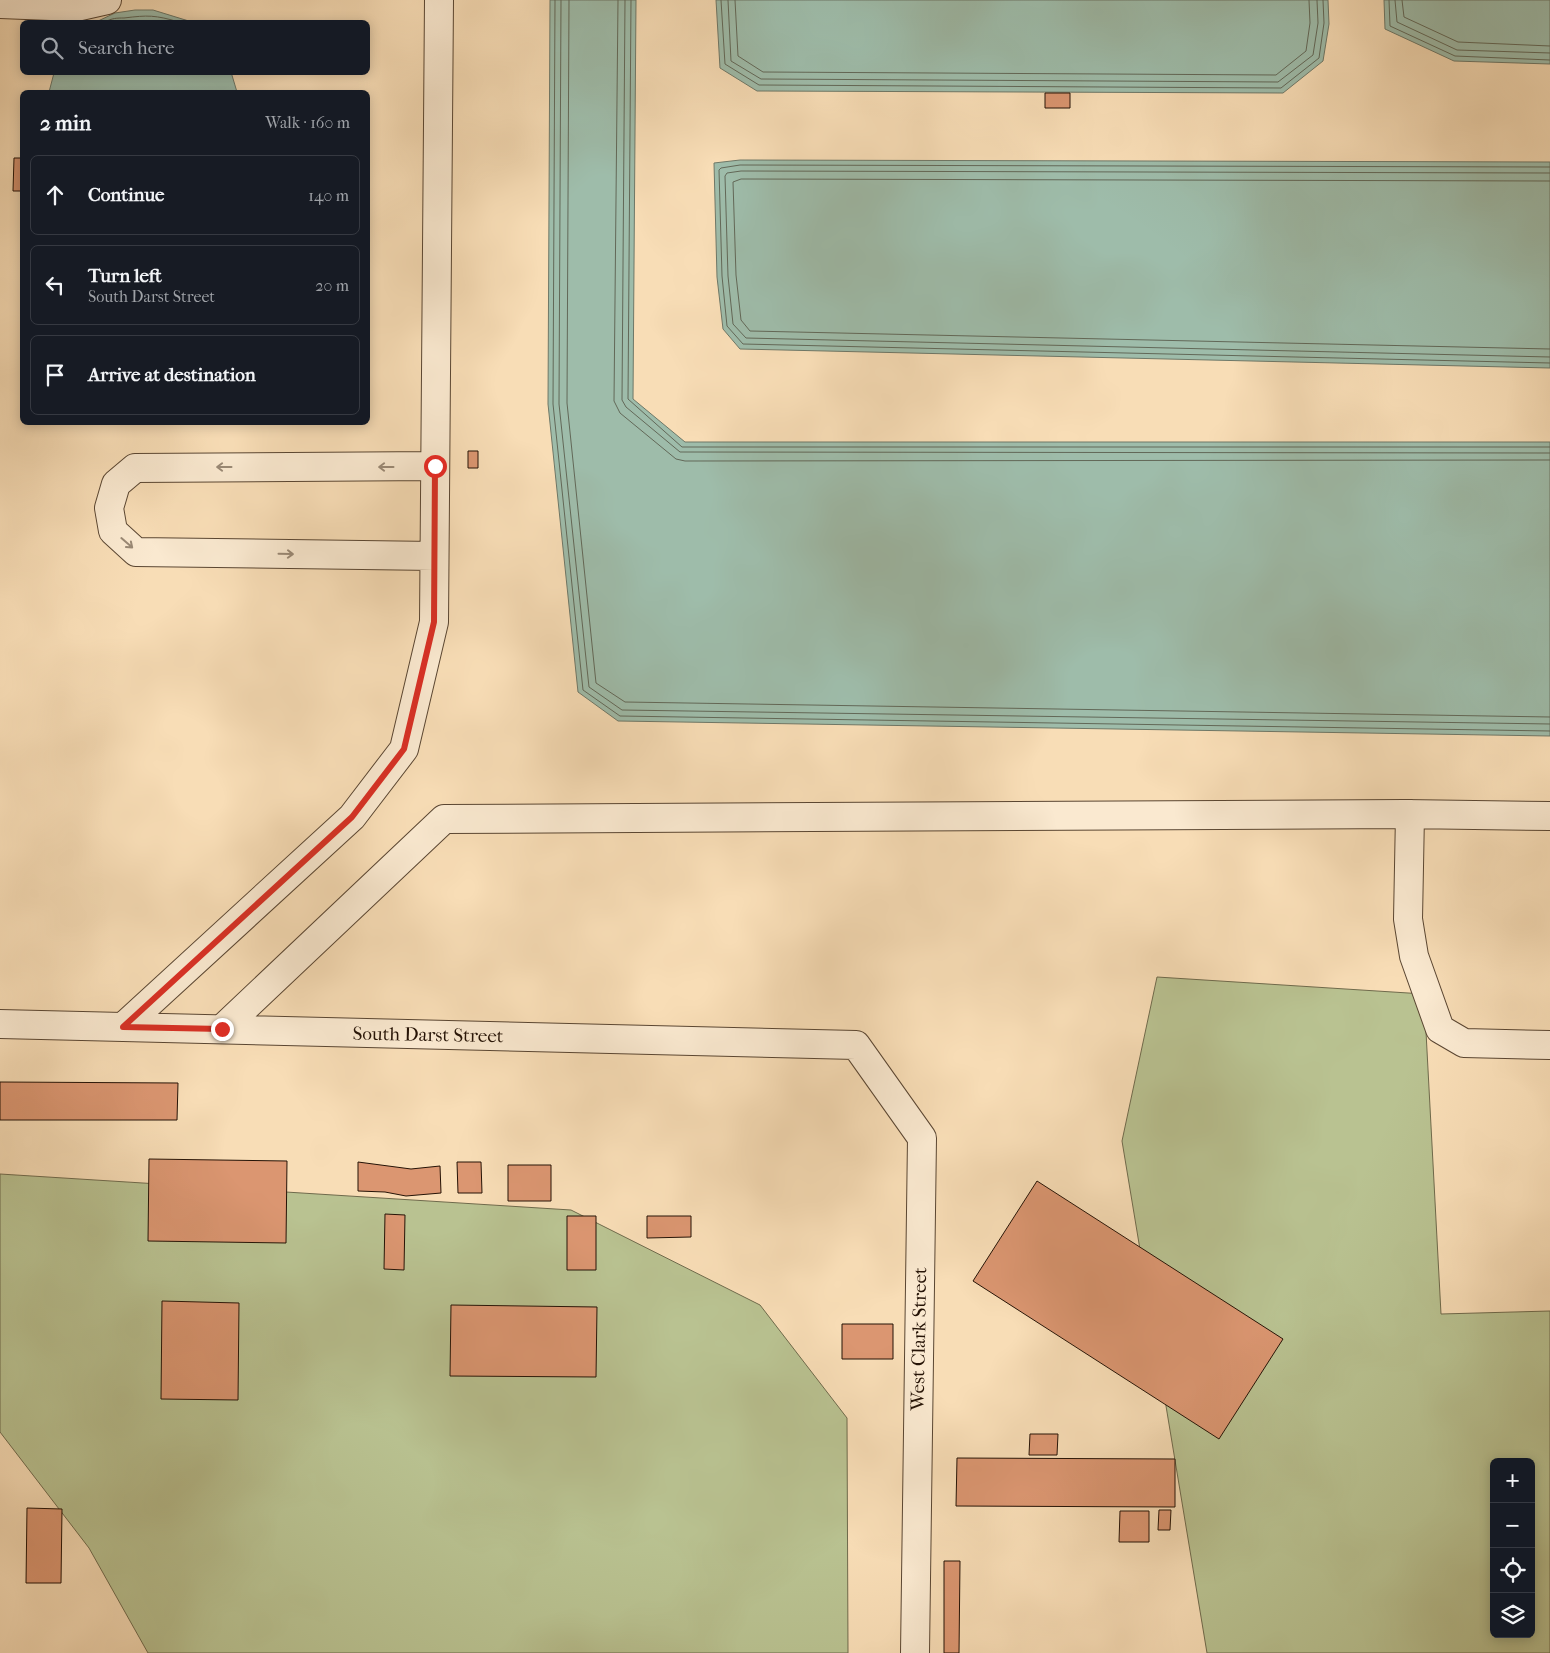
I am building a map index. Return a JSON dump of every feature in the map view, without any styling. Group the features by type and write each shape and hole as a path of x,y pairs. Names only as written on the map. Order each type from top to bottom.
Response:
{"street":[{"path":"0,4 76,8 107,0"},
{"path":"123,1027 352,817 404,749 434,622 439,0"},
{"path":"434,556 136,552 113,531 110,508 116,484 135,468 435,466"},
{"path":"222,1029 444,819 1410,814 1550,816"},
{"path":"1410,814 1408,919 1414,956 1440,1029 1464,1043 1550,1045"},
{"name":"South Darst Street","path":"0,1024 856,1045"},
{"name":"West Clark Street","path":"856,1045 922,1138 915,1653"}],"green space":[{"path":"1157,977 1424,994 1441,1314 1550,1311 1550,1653 1207,1653 1122,1141"},
{"path":"0,1174 571,1210 760,1305 847,1418 848,1653 148,1653 89,1548 0,1432"}],"water":[{"path":"550,0 636,0 633,399 685,442 1550,442 1550,736 618,721 578,692 548,404"},
{"path":"716,0 1328,0 1329,24 1323,61 1283,93 757,91 720,68"},
{"path":"1384,0 1550,0 1550,64 1454,61 1385,29"},
{"path":"153,10 186,20 100,20 115,13"},
{"path":"53,75 232,75 236,90 50,90"},
{"path":"740,160 1550,162 1550,368 740,349 723,329 717,277 714,163"}],"building":[{"path":"1045,93 1070,93 1070,108 1045,108"},
{"path":"14,158 20,158 20,191 13,191"},
{"path":"468,451 478,451 478,468 468,468"},
{"path":"0,1082 178,1083 177,1120 0,1120"},
{"path":"149,1159 287,1161 286,1243 148,1241"},
{"path":"358,1162 411,1169 440,1166 441,1193 406,1196 385,1192 358,1191"},
{"path":"457,1162 481,1162 482,1193 458,1193"},
{"path":"508,1165 551,1165 551,1201 508,1201"},
{"path":"1037,1181 1283,1339 1219,1439 973,1281"},
{"path":"385,1214 405,1215 404,1270 384,1269"},
{"path":"567,1216 596,1216 596,1270 567,1270"},
{"path":"647,1216 691,1216 691,1237 647,1238"},
{"path":"162,1301 239,1303 238,1400 161,1399"},
{"path":"451,1305 597,1307 596,1377 450,1376"},
{"path":"842,1324 893,1324 893,1359 842,1359"},
{"path":"1030,1434 1058,1434 1057,1455 1029,1455"},
{"path":"957,1458 1175,1459 1175,1507 956,1506"},
{"path":"27,1508 62,1509 61,1583 26,1583"},
{"path":"1159,1510 1171,1510 1170,1530 1158,1530"},
{"path":"1120,1511 1149,1511 1149,1542 1119,1542"},
{"path":"944,1561 960,1561 959,1653 944,1653"}],"route":[{"path":"222,1029 123,1027 352,817 404,749 434,622 435,466"}]}
